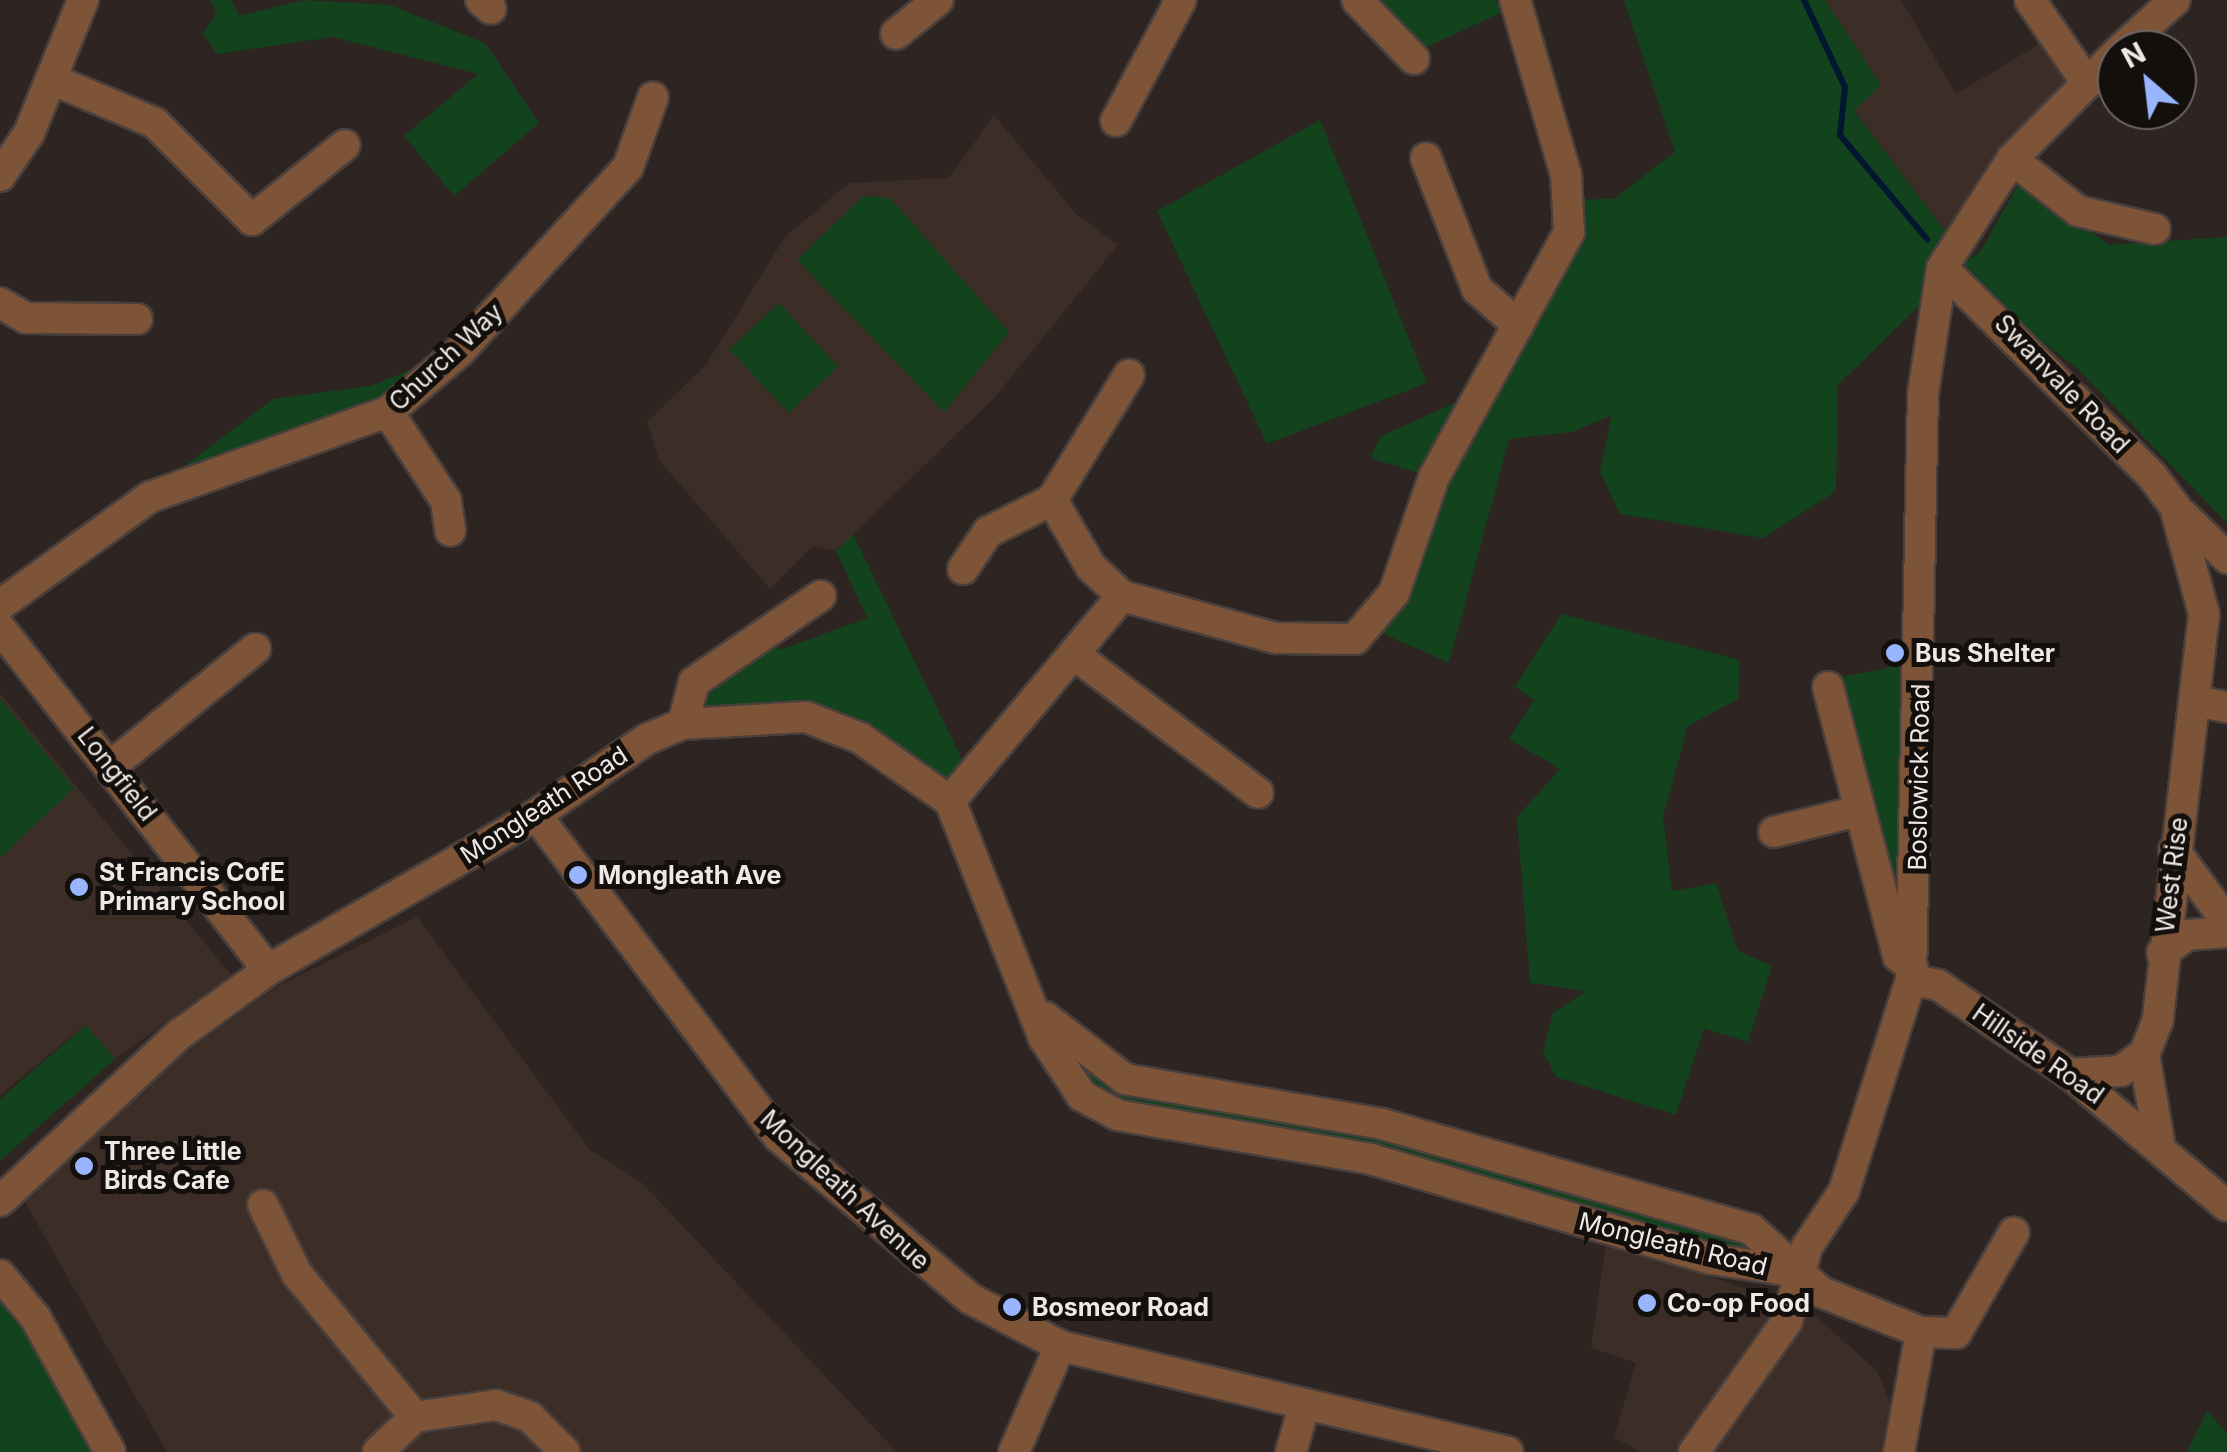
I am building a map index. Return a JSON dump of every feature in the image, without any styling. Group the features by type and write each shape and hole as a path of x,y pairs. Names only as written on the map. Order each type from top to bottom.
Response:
{"street":[{"path":"0,176 51,79 83,0"},
{"path":"896,34 938,0"},
{"path":"1116,121 1181,0"},
{"path":"1357,0 1414,59"},
{"path":"1052,500 1091,567 1122,596 1276,638 1355,639 1394,593 1434,477 1569,232 1566,175 1515,0"},
{"path":"2030,0 2087,82"},
{"name":"Boslowick Road","path":"2143,30 2175,0"},
{"name":"Boslowick Road","path":"1694,1452 1756,1375 1787,1321 1798,1272 1844,1191 1912,974 1923,394 1942,268 2012,159 2097,73"},
{"path":"51,79 156,123 252,220 345,145"},
{"name":"Church Way","path":"0,606 150,497 388,412 460,351 628,167 653,97"},
{"path":"1426,158 1477,290 1518,326"},
{"path":"2012,159 2078,212 2155,229"},
{"name":"Swanvale Road","path":"1942,268 2054,370 2175,507 2227,558"},
{"path":"0,303 26,318 137,319"},
{"path":"963,569 988,532 1052,500 1128,375"},
{"path":"388,412 446,501 450,531"},
{"name":"Swanvale Road","path":"2175,507 2204,614"},
{"path":"2204,614 2227,589"},
{"path":"683,724 694,682 820,596"},
{"path":"950,801 1122,596"},
{"name":"West Rise","path":"2144,1054 2158,1020 2162,954 2204,614"},
{"name":"Longfield","path":"0,628 268,970"},
{"path":"111,766 256,649"},
{"path":"1075,655 1258,794"},
{"path":"1828,686 1854,812 1898,956 1912,974"},
{"path":"2196,701 2227,707"},
{"name":"Mongleath Road","path":"0,1201 180,1034 268,970 536,816 683,724 806,717 860,738 950,801 1061,1070 1082,1096 1117,1115 1371,1159 1711,1259 1798,1272"},
{"path":"1774,832 1854,812"},
{"name":"Mongleath Avenue","path":"536,816 778,1136 904,1251 1060,1346 1304,1407 1508,1452"},
{"path":"2174,850 2227,922"},
{"path":"2162,954 2187,935 2227,932"},
{"name":"Hillside Road","path":"1912,974 1938,985 2070,1074 2160,1141 2227,1206"},
{"path":"2070,1074 2121,1072 2144,1054"},
{"name":"Hillside Road","path":"2144,1054 2160,1141"},
{"path":"263,1205 297,1274 415,1417"},
{"path":"1798,1272 1821,1292 1920,1332 1956,1334 2014,1232"},
{"path":"0,1275 35,1317 110,1452"},
{"path":"1899,1452 1920,1332"},
{"path":"1014,1452 1060,1346"},
{"path":"378,1452 415,1417 496,1405 530,1417 565,1452"},
{"path":"1291,1452 1304,1407"}],"shaded area":[{"path":"1825,0 1901,0 1956,94 2053,36 2087,83 1952,240 1854,110 1841,30"},
{"path":"994,115 1076,214 1118,245 995,397 836,551 813,546 770,589 659,460 647,422 706,365 785,237 849,183 949,178"},
{"name":"St Francis CofE Primary School","path":"0,693 231,975 115,1059 85,1025 0,1095"},
{"path":"417,917 590,1150 641,1182 897,1452 167,1452 25,1202 154,1075 278,986"},
{"path":"1606,1243 1808,1309 1877,1371 1895,1414 1884,1452 1641,1452 1614,1437 1636,1363 1591,1348"}],"green space":[{"path":"210,0 232,0 239,16 304,0 390,5 485,43 539,123 454,196 404,136 478,74 333,37 217,54 203,34 216,14"},
{"path":"1368,0 1494,0 1507,10 1418,51"},
{"path":"1624,0 1825,0 1881,85 1854,111 1952,240 1918,307 1838,385 1836,491 1763,538 1620,514 1600,472 1612,415 1572,432 1509,439 1449,663 1384,634 1441,480 1370,458 1381,436 1506,380 1583,228 1585,200 1615,198 1675,152"},
{"path":"1320,120 1427,383 1267,444 1157,211"},
{"path":"2021,180 2109,245 2227,237 2227,523 2076,367 1950,273 1980,252"},
{"path":"863,196 890,198 1009,332 944,412 797,260"},
{"path":"779,303 838,367 789,413 729,349"},
{"path":"430,362 377,410 169,478 273,399 370,386"},
{"path":"853,534 966,768 949,789 849,719 781,702 696,715 695,690 774,640 780,650 867,618 836,551"},
{"path":"1561,614 1740,660 1738,699 1688,726 1663,816 1672,891 1716,883 1738,951 1772,966 1748,1042 1704,1028 1676,1115 1556,1077 1543,1051 1553,1013 1586,991 1530,983 1517,817 1560,769 1509,739 1534,700 1515,687"},
{"path":"1911,663 1909,952 1837,678"},
{"path":"0,698 74,788 0,858"},
{"path":"86,1025 115,1059 0,1161 0,1099"},
{"path":"1058,1045 1750,1236 1782,1264 1119,1107 1089,1091"},
{"path":"0,1293 25,1324 91,1452 0,1452"},
{"path":"2207,1411 2227,1433 2227,1452 2187,1452"}],"waterway":[{"path":"1804,0 1845,87 1840,135 1927,239"}],"place":[{"name":"Bus Shelter","path":"1895,653"},
{"name":"Mongleath Ave","path":"578,875"},
{"name":"St Francis CofE Primary School","path":"79,887"},
{"name":"Three Little Birds Cafe","path":"84,1166"},
{"name":"Co-op Food","path":"1647,1303"},
{"name":"Bosmeor Road","path":"1012,1307"}]}
